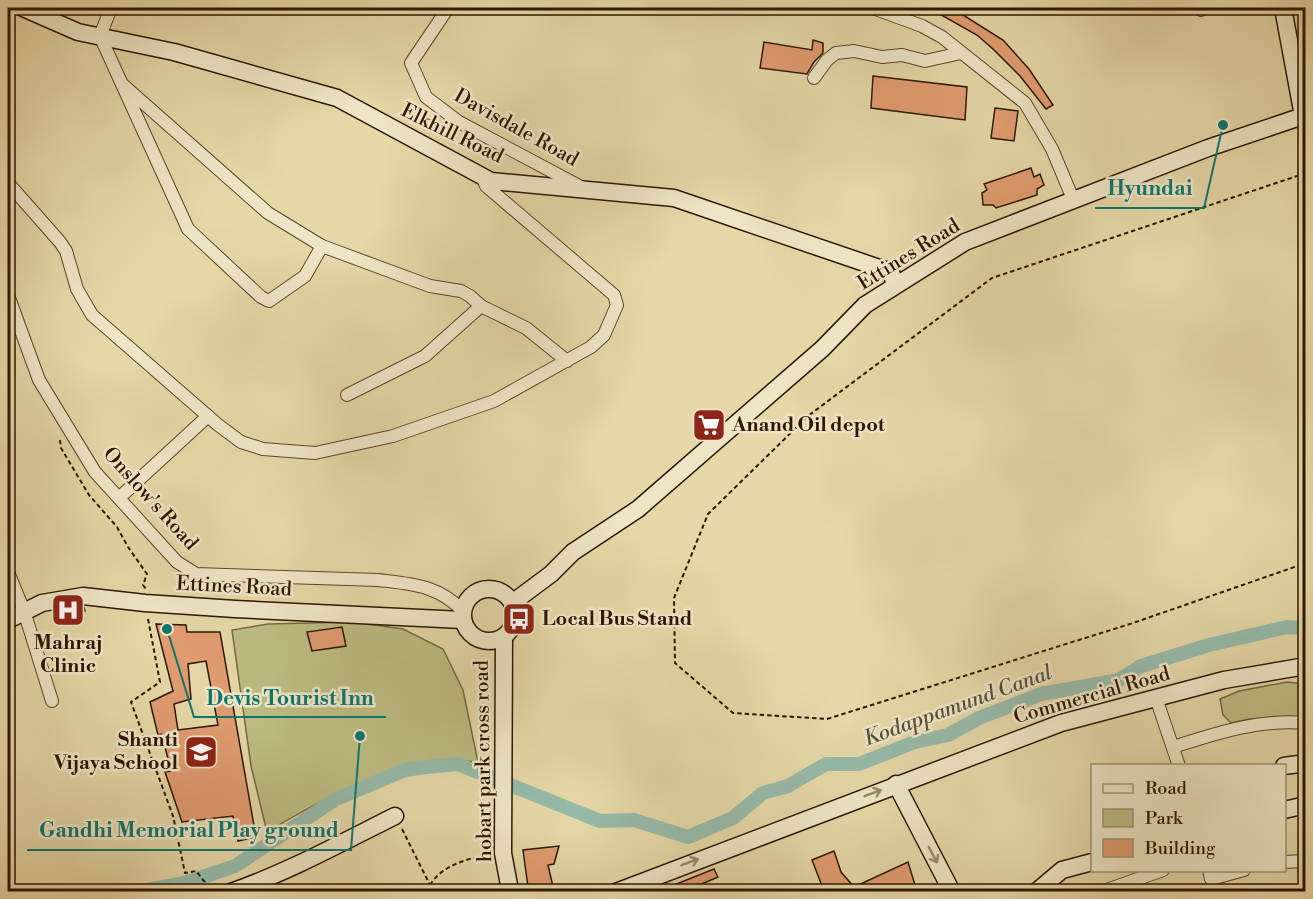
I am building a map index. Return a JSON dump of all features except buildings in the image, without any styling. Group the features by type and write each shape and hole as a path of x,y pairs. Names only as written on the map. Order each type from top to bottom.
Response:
{"main road":[{"name":"Elkhill Road","path":"23,8 78,32 174,52 337,98 491,181 675,198 891,272 895,285"},
{"path":"1283,8 1304,116"},
{"name":"Ettines Road","path":"512,603 551,574 573,552 638,509 822,349 865,305 964,242 1208,148 1304,116"},
{"path":"484,589 501,591 512,603 516,618 514,626 504,637 488,642 479,640 466,628 463,616 470,597 484,589"},
{"name":"Ettines Road","path":"8,620 42,603 83,596 150,604 463,616"},
{"name":"hobart park cross road","path":"504,637 503,853 511,889"},
{"name":"Commercial Road","path":"616,891 1061,723 1224,680 1305,666"},
{"path":"1286,766 1305,763"},
{"path":"897,784 952,891"},
{"path":"1286,810 1305,805"},
{"path":"231,891 258,882 324,852 395,816"},
{"path":"1036,891 1062,870 1091,853"},
{"path":"1062,870 1091,862"}],"street":[{"path":"111,8 100,36 188,229 261,297 269,301 305,276 322,246"},
{"name":"Davisdale Road","path":"448,8 411,63 426,97 459,123 586,189"},
{"path":"873,8 922,26 942,37 1025,103 1052,149 1073,199"},
{"path":"814,78 827,60 836,53 854,51 882,57 902,55 925,61 961,53"},
{"path":"122,84 268,213 322,246 430,286 461,291 481,306 526,328 567,361"},
{"path":"8,183 66,251 77,289 92,315 241,442 263,449 315,453 393,436 494,401 591,347 603,335 617,305 614,295 486,186 482,176"},
{"name":"Onslow's Road","path":"8,295 39,380 95,472 177,562 195,574 378,580 406,583 432,589 446,596 463,616"},
{"path":"347,395 425,356 481,306"},
{"path":"119,498 208,416"},
{"path":"8,572 24,611 52,701"},
{"path":"1156,698 1179,764"},
{"path":"1173,747 1221,731 1257,723 1305,723"},
{"path":"1295,862 1305,850"},
{"path":"1101,891 1157,872"},
{"path":"1211,880 1237,872"}],"path":[{"path":"1305,174 992,278 808,416 708,514 674,598 675,663 733,713 827,719 1133,623 1305,563"},
{"path":"59,436 61,448 89,495 117,527 147,574 143,585 150,604 160,682 131,702 173,816 185,873 196,871 213,891"},
{"path":"395,816 430,885"},
{"path":"418,891 430,885 435,876 469,858 503,853"}],"green space":[{"path":"353,622 403,629 443,649 463,690 478,762 446,760 424,762 401,768 330,797 267,832 251,766 232,630 268,624"},
{"path":"1287,682 1305,684 1305,718 1249,719 1231,723 1223,715 1220,699 1239,691"}],"waterway":[{"name":"Kodappamund Canal","path":"137,892 185,883 235,866 336,799 405,770 426,767 458,764 600,821 634,820 688,837 733,818 763,793 788,786 826,764 859,764 915,742 948,735 979,718 1041,694 1119,680 1141,666 1209,645 1287,627 1306,628"}],"place":[{"name":"Hyundai","path":"1223,125"},
{"name":"Anand Oil depot","path":"709,425"},
{"name":"Mahraj Clinic","path":"68,610"},
{"name":"Local Bus Stand","path":"519,619"},
{"name":"Devis Tourist Inn","path":"167,629"},
{"name":"Gandhi Memorial Play ground","path":"360,736"},
{"name":"Shanti Vijaya School","path":"201,752"}]}
